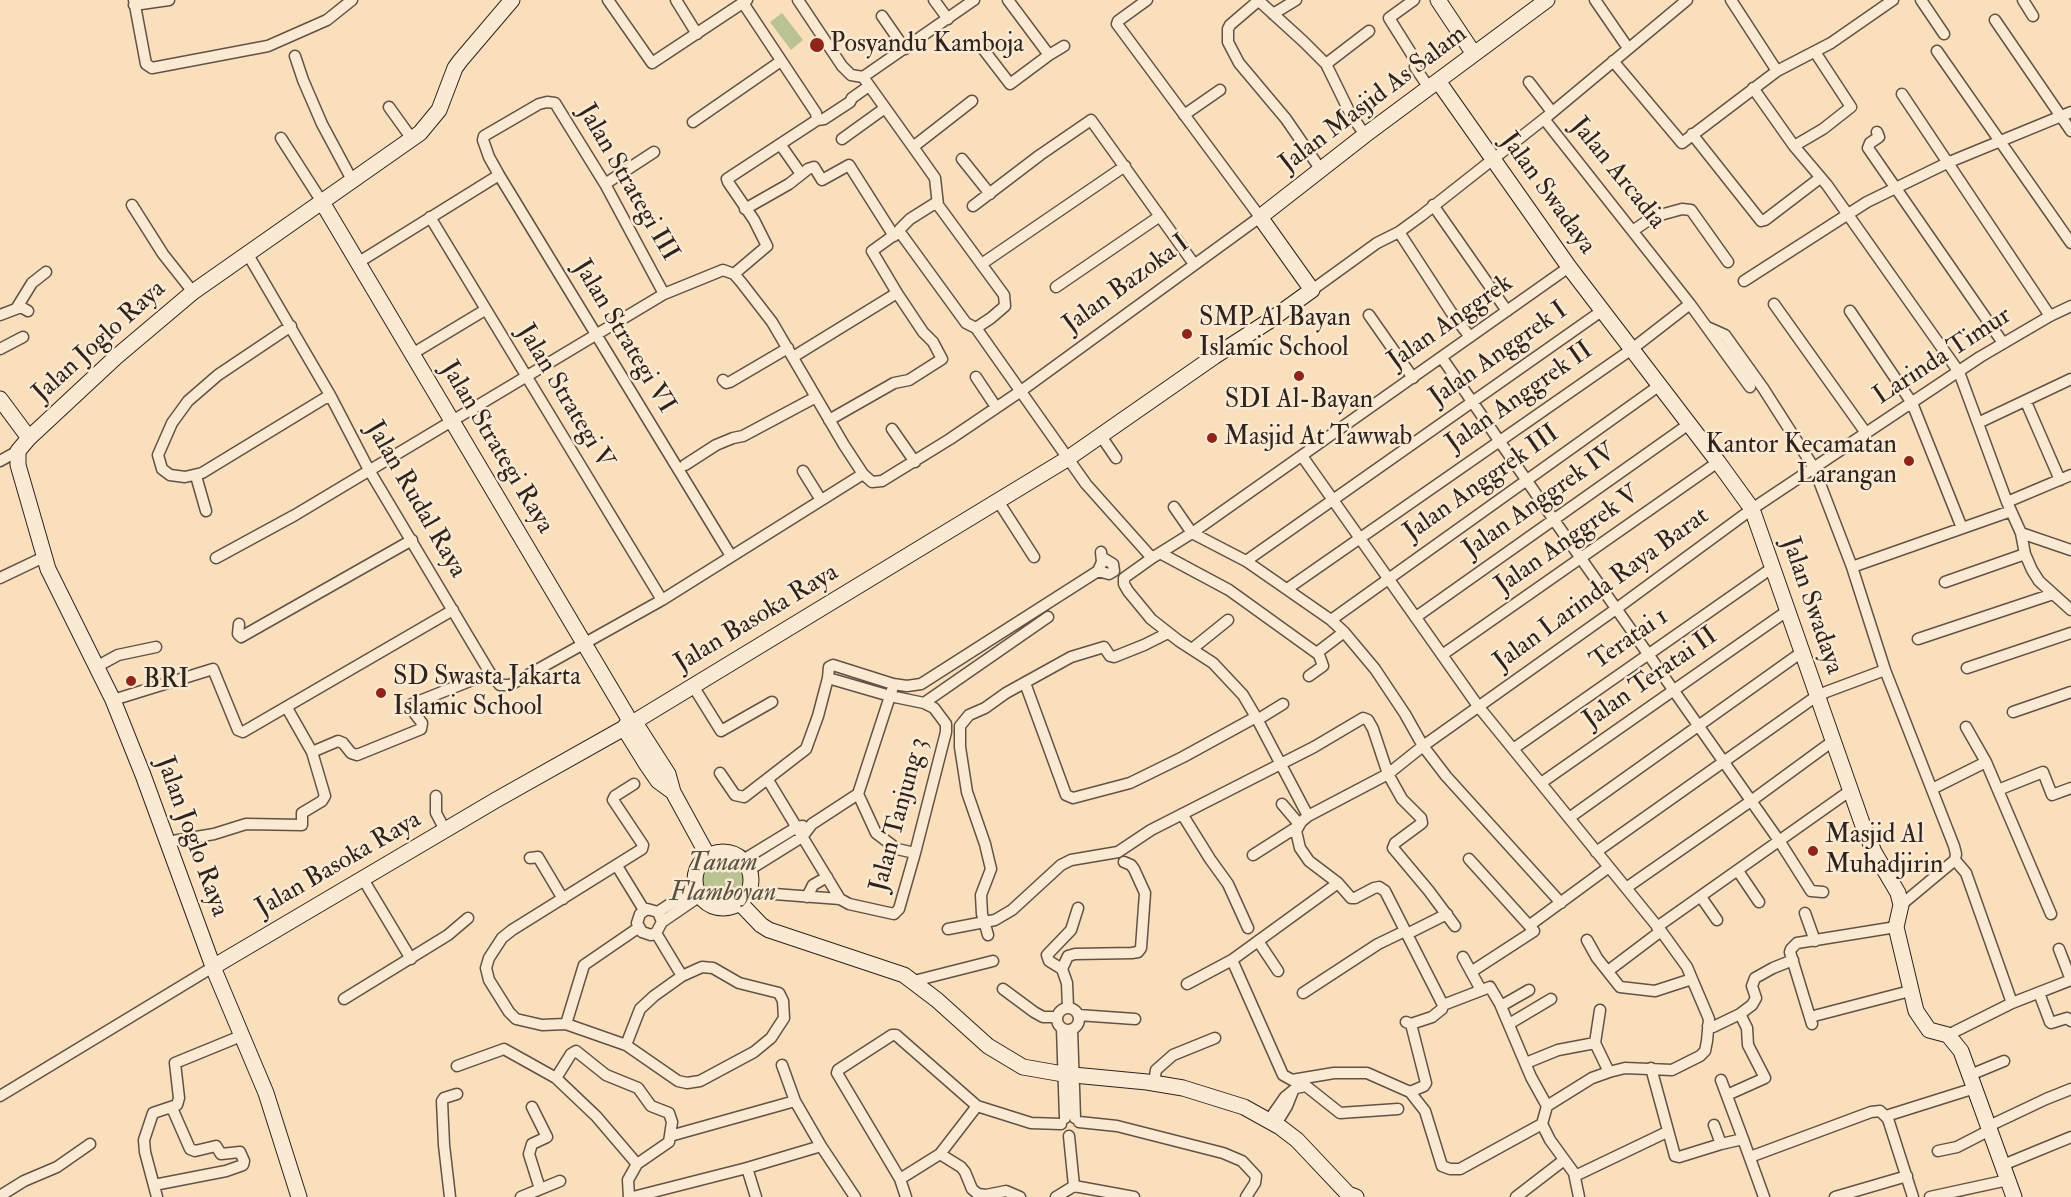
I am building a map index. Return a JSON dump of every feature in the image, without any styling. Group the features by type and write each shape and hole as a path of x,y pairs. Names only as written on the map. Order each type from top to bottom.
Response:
{"street":[{"path":"169,0 134,3 147,66 152,68 268,46 327,20 352,0"},
{"name":"Jalan Joglo Raya","path":"299,1197 266,1093 214,970 143,775 98,666 53,580 44,557 18,465 18,451 116,357 193,292 412,139 439,110 455,68 460,61 512,0"},
{"path":"608,0 652,63 745,2 816,113 817,120"},
{"path":"676,0 697,34"},
{"path":"798,0 842,66 851,75 866,82 935,178 937,202 1004,295 1006,302 1002,309 976,328"},
{"path":"934,0 948,19"},
{"path":"312,752 338,741 343,743 351,753 357,755 421,729 422,723 412,710 412,704 490,673 500,685 510,685 662,600 863,474 790,352 757,302 732,273 767,248 754,220 727,179 817,120 824,119 850,102 866,82 905,49 974,0"},
{"path":"1008,0 1049,55"},
{"path":"1147,0 1117,24 1312,290"},
{"path":"1321,170 1286,119 1239,63 1228,42 1230,25 1258,0 1326,64 1350,113 1365,135"},
{"path":"1273,14 1296,0"},
{"path":"1414,0 1389,18 1416,61 1415,67 1433,84"},
{"path":"1438,0 1474,54"},
{"name":"Jalan Masjid As Salam","path":"1260,217 1365,135 1547,0"},
{"path":"1595,0 1628,48"},
{"path":"1529,82 1549,117 1687,0"},
{"path":"1731,0 1777,71"},
{"path":"1613,61 1682,143 1777,71 1815,52 1893,0"},
{"path":"1921,0 1944,34"},
{"path":"2023,0 2033,16"},
{"path":"882,16 905,49"},
{"path":"1995,20 2066,114 2071,130"},
{"path":"1326,64 1369,31"},
{"path":"980,45 1010,84 1064,46"},
{"path":"1937,51 2071,243"},
{"path":"1794,146 1851,107 1815,52"},
{"path":"295,56 322,124 352,180"},
{"path":"693,122 781,61"},
{"name":"Jalan Swadaya","path":"1433,84 1493,160 1569,267 1752,509 1874,852 1892,879 1899,893 1901,905"},
{"path":"1753,88 1794,146 1847,214 1959,372 2021,533 2025,554 2039,581 2071,610"},
{"path":"1184,115 1220,90"},
{"path":"1902,94 2050,316"},
{"path":"913,147 972,101"},
{"name":"Jalan Strategi III","path":"483,137 539,104 552,102 559,108 605,184 664,294"},
{"path":"389,106 412,139"},
{"path":"842,139 885,108"},
{"path":"1744,281 1847,214 1894,188 1947,163 2066,114"},
{"name":"Jalan Arcadia","path":"1312,290 1377,243 1399,232 1549,117 1750,387"},
{"path":"973,206 1089,120 1125,166 1194,264"},
{"path":"1877,132 1879,137 1870,143 1868,148 2003,343"},
{"path":"1692,134 1761,221 1820,178"},
{"name":"Jalan Strategi VI","path":"483,137 489,157 499,176 731,556"},
{"path":"281,138 322,202"},
{"path":"780,144 801,174"},
{"path":"605,184 654,152"},
{"path":"962,159 990,194"},
{"path":"745,209 814,167 822,180 849,165 896,235"},
{"path":"983,263 1125,166"},
{"path":"359,262 499,176"},
{"name":"Jalan Strategi Raya","path":"322,202 413,353 448,423 584,645 652,762 668,774 673,792 708,856"},
{"path":"829,420 894,383 909,380 942,359 933,342 923,332 897,293 872,251 896,235 910,219 937,202"},
{"path":"132,205 163,254 193,292"},
{"path":"1433,205 1507,311"},
{"path":"1634,230 1653,217 1682,208 1691,210 1728,262"},
{"path":"1056,287 1160,216"},
{"name":"Jalan Strategi V","path":"430,217 662,600"},
{"name":"Jalan Bazoka I","path":"863,474 872,482 879,483 915,462 1021,391 1260,217"},
{"path":"1399,232 1470,337"},
{"path":"896,235 902,235 966,323 976,328 1086,484 1156,556 1229,590 1318,654 1323,666 1309,676"},
{"name":"Jalan Rudal Raya","path":"247,253 330,395 369,470 490,673"},
{"name":"Jalan Anggrek","path":"1168,633 1151,619 1124,584 1124,578 1192,533 1569,267"},
{"name":"Jalan Strategi III","path":"216,558 295,515 664,294 719,271 732,273"},
{"path":"16,309 33,283 46,272"},
{"name":"Jalan Basoka Raya","path":"214,970 628,720 693,686 1067,459 1312,290"},
{"path":"723,380 726,383 732,381 790,352 897,293"},
{"path":"1632,349 1690,304"},
{"path":"1774,304 1866,433"},
{"name":"Larinda Timur","path":"1752,509 2003,343 2071,306"},
{"path":"0,315 21,307 28,310"},
{"path":"413,353 485,310"},
{"name":"Jalan Anggrek I","path":"1246,561 1603,310"},
{"path":"1850,311 1912,403 1962,528"},
{"path":"1369,315 1413,378"},
{"path":"291,326 218,375 188,401 172,423 158,455 162,469 170,475 196,476 330,395"},
{"path":"1707,327 1725,335 1763,388 1814,468 1852,567 1885,670 1954,846 1955,860 1901,905 1896,927 1916,1011 1929,1030 1948,1035 1961,1051 2014,1197"},
{"path":"0,349 23,337"},
{"name":"Jalan Anggrek II","path":"1287,589 1499,439 1632,349"},
{"path":"1442,358 1812,891 1823,892"},
{"path":"976,377 996,407"},
{"path":"1978,423 2070,382"},
{"name":"Jalan Anggrek III","path":"1331,620 1660,385"},
{"path":"685,465 716,445 742,436 816,397"},
{"path":"0,399 29,438"},
{"path":"2026,402 2060,480"},
{"name":"Jalan Anggrek IV","path":"1416,617 1689,424"},
{"path":"892,429 915,462"},
{"path":"1101,436 1116,458"},
{"path":"0,461 18,451"},
{"path":"1302,456 1478,706 1659,929 1687,967 1709,1019 1705,1051 1700,1056 1672,1070 1625,1068 1609,1072 1592,1078 1546,1106"},
{"name":"Jalan Anggrek V","path":"1442,655 1583,559 1718,462"},
{"path":"803,471 822,500"},
{"path":"1852,567 1962,528 2071,475"},
{"path":"196,476 206,511"},
{"path":"998,501 1034,556"},
{"path":"1174,507 1192,533 1246,561 1331,620 1344,632 1375,669 1410,721 1423,746 1446,776 1561,903"},
{"name":"Jalan Larinda Raya Barat","path":"1252,855 1301,822 1388,774 1423,746 1752,509"},
{"path":"2021,533 2071,550"},
{"path":"240,624 240,637 412,540"},
{"path":"1945,582 2025,554"},
{"path":"720,773 735,795 740,798 744,797 806,749 818,716 829,667 833,665 893,684 907,686 921,684 1098,571 1102,555"},
{"path":"0,578 44,557"},
{"name":"Teratai 1","path":"1513,749 1772,568"},
{"path":"1918,639 2053,594"},
{"path":"113,700 213,669 238,730 243,732 453,610"},
{"name":"Jalan Teratai II","path":"1541,783 1787,611"},
{"path":"924,703 1048,618"},
{"path":"1192,650 1228,620"},
{"path":"1018,621 1026,632"},
{"path":"1318,654 1344,632"},
{"path":"988,934 984,922 981,895 991,869 967,792 960,747 960,726 969,715 1083,652 1104,647 1110,656 1114,657 1168,633 1213,663 1232,682 1257,718 1281,763 1301,822 1296,838 1300,848 1309,861 1338,883 1351,898 1374,888 1381,888 1384,891 1443,1005"},
{"path":"1967,668 2071,633"},
{"path":"98,666 118,655 156,647"},
{"path":"1569,818 1802,652"},
{"path":"1596,852 1817,696 1885,670"},
{"name":"Jalan Tanjung 3","path":"768,780 840,899 849,904 894,914 899,909 915,853 946,732 946,723 934,708 924,703 828,678"},
{"path":"1025,683 1066,795 1073,798 1130,783 1283,704"},
{"path":"746,865 858,794 893,684"},
{"path":"693,686 721,731 772,702"},
{"path":"2013,712 2071,692"},
{"path":"166,842 214,834 246,824 302,825 302,813 322,801 325,796 312,752 287,708"},
{"path":"948,929 1004,916 1061,865 1071,860 1118,852 1151,830 1314,747 1363,718 1368,720 1379,744 1388,774 1402,799 1421,818 1422,823 1395,843 1393,848 1455,926"},
{"path":"1966,727 1986,762 2051,914"},
{"path":"1626,888 1833,741"},
{"path":"1932,789 1986,762"},
{"path":"1998,790 2043,772 2052,795 2071,788"},
{"path":"626,1045 640,1009 682,976 702,967 713,968 739,983 779,993 783,1001 784,1018 771,1038 754,1052 700,1081 687,1083 678,1081 626,1045 566,1024 542,1025 516,1019 501,1001 489,980 486,968 492,951 502,938 640,852 643,847 613,800 615,796 634,784"},
{"path":"1608,971 1701,897 1851,790"},
{"path":"858,794 876,833 897,849 915,853"},
{"path":"436,796 436,813 445,831"},
{"path":"1282,804 1301,822"},
{"path":"1182,814 1210,860 1228,884 1248,928"},
{"path":"723,851 730,852 746,865 750,887 746,896 733,906 718,908 711,905 698,892 694,878 701,861 708,856 723,851"},
{"path":"530,858 538,856 563,899"},
{"path":"1469,859 1534,932 1471,972"},
{"path":"1955,860 1966,873 2012,1003"},
{"path":"1062,969 1068,956 1074,954 1132,953 1140,950 1145,892 1134,869 1124,862"},
{"path":"617,866 644,910"},
{"path":"1530,926 1609,867"},
{"path":"1738,871 1759,902"},
{"path":"807,897 813,885 827,877"},
{"path":"363,879 411,959"},
{"path":"1187,984 1232,960 1338,883"},
{"path":"682,976 656,933 660,917 698,892"},
{"path":"760,893 840,899"},
{"path":"1701,897 1717,920"},
{"path":"739,902 761,925 769,930 884,967 914,981 988,1046 1017,1064 1035,1070 1160,1084 1219,1098 1268,1120 1297,1140 1350,1196"},
{"path":"1068,1008 1067,983 1062,969 1049,962 1047,955 1071,930 1078,908"},
{"path":"656,933 646,934 638,928 637,918 644,910 651,909 660,917"},
{"path":"1805,913 1815,940"},
{"path":"1303,993 1378,944 1447,914"},
{"path":"344,999 448,935 468,918"},
{"path":"1896,927 1797,943 1790,952 1811,1021 1910,991"},
{"path":"566,1024 584,965 638,928"},
{"path":"1587,940 1620,987 1645,992 1655,991 1692,979"},
{"path":"1258,941 1278,971"},
{"path":"1948,1035 2012,1003 2071,980 2059,949"},
{"path":"1463,957 1481,990"},
{"path":"1232,960 1283,1075 1292,1085 1306,1086 1340,1113 1398,1109"},
{"path":"1708,1026 1713,1027 1740,1014 1752,1005 1756,998 1752,986 1755,978 1793,960"},
{"path":"914,981 993,961"},
{"path":"0,1096 214,970"},
{"path":"1410,1092 1426,1083 1409,1023 1432,1017 1442,1009 1443,1005 1490,987 1501,1006 1546,1106 1542,1124 1550,1140 1575,1176 1580,1197"},
{"path":"1003,989 1034,1012 1064,1025 1077,1025 1078,1015"},
{"path":"1501,1006 1529,990"},
{"path":"2039,993 2051,1023 2067,1018 2071,1021"},
{"path":"1509,1024 1551,999"},
{"path":"1069,1136 1063,1133 1070,1120 1064,1025 1061,1011 1068,1008 1078,1015 1135,1019"},
{"path":"1600,1010 1595,1044 1609,1072"},
{"path":"1727,1095 1765,1078 1748,1045 1747,1028 1740,1014"},
{"path":"906,1197 900,1179 838,1076 838,1070 892,1035 896,1035 977,1106 1031,1123 1070,1120 1117,1126 1223,1153 1242,1161 1256,1176 1255,1183 1246,1197"},
{"path":"157,1197 144,1140 153,1113 177,1106 179,1101 175,1063 242,1036"},
{"path":"1160,1084 1168,1060 1173,1055 1215,1038"},
{"path":"1526,1063 1558,1050 1595,1044"},
{"path":"457,1066 504,1049 556,1078 596,1116 638,1164"},
{"path":"556,1078 571,1053 576,1051 606,1075 638,1088 651,1106 669,1113 672,1122 669,1142 638,1164 628,1180 631,1197 747,1168 821,1146"},
{"path":"1886,1116 1972,1082 2004,1061"},
{"path":"782,1065 795,1101 821,1146 855,1197"},
{"path":"1651,1068 1677,1158 1743,1139"},
{"path":"1268,1120 1292,1085 1334,1073 1366,1073 1410,1092 1425,1111 1440,1163 1446,1168 1460,1169 1542,1124"},
{"path":"1721,1080 1764,1197"},
{"path":"1268,1120 1290,1100 1292,1085"},
{"path":"1938,1151 1957,1147 2046,1099 2071,1089"},
{"path":"450,1197 442,1101 444,1098 457,1094"},
{"path":"670,1136 795,1101"},
{"path":"900,1179 940,1154 977,1106"},
{"path":"532,1107 547,1137 530,1147 529,1154 540,1189"},
{"path":"154,1185 226,1171 243,1165 244,1161 240,1152 222,1154 216,1146 190,1149 172,1108"},
{"path":"1750,1156 1875,1111 1883,1113 1886,1116 1913,1197"},
{"path":"1069,1136 1078,1132 1070,1120"},
{"path":"1714,1125 1721,1144"},
{"path":"1575,1176 1668,1132"},
{"path":"1069,1136 1074,1186"},
{"path":"1930,1197 2006,1172 2071,1137"},
{"path":"0,1196 24,1181 57,1167 90,1144"},
{"path":"940,1154 961,1167 972,1190 978,1194 986,1195 1006,1191 1020,1197"},
{"path":"1516,1197 1564,1160"},
{"path":"747,1168 756,1197"},
{"path":"1835,1197 1907,1176"},
{"path":"521,1197 560,1181"},
{"path":"1056,1197 1074,1186 1134,1197"}],"green space":[{"path":"782,13 803,40 791,50 770,22"},
{"name":"Tanam Flamboyan","path":"723,852 734,854 743,860 749,869 751,880 749,891 743,900 734,906 723,908 712,906 703,900 697,891 695,880 697,869 703,860 712,854"}],"place":[{"name":"Posyandu Kamboja","path":"817,45"},
{"name":"SMP Al Bayan Islamic School","path":"1187,334"},
{"name":"SDI Al-Bayan","path":"1299,376"},
{"name":"Masjid At Tawwab","path":"1212,438"},
{"name":"Kantor Kecamatan Larangan","path":"1909,461"},
{"name":"BRI","path":"131,681"},
{"name":"SD Swasta Jakarta Islamic School","path":"381,693"},
{"name":"Masjid Al Muhadjirin","path":"1813,851"}]}
